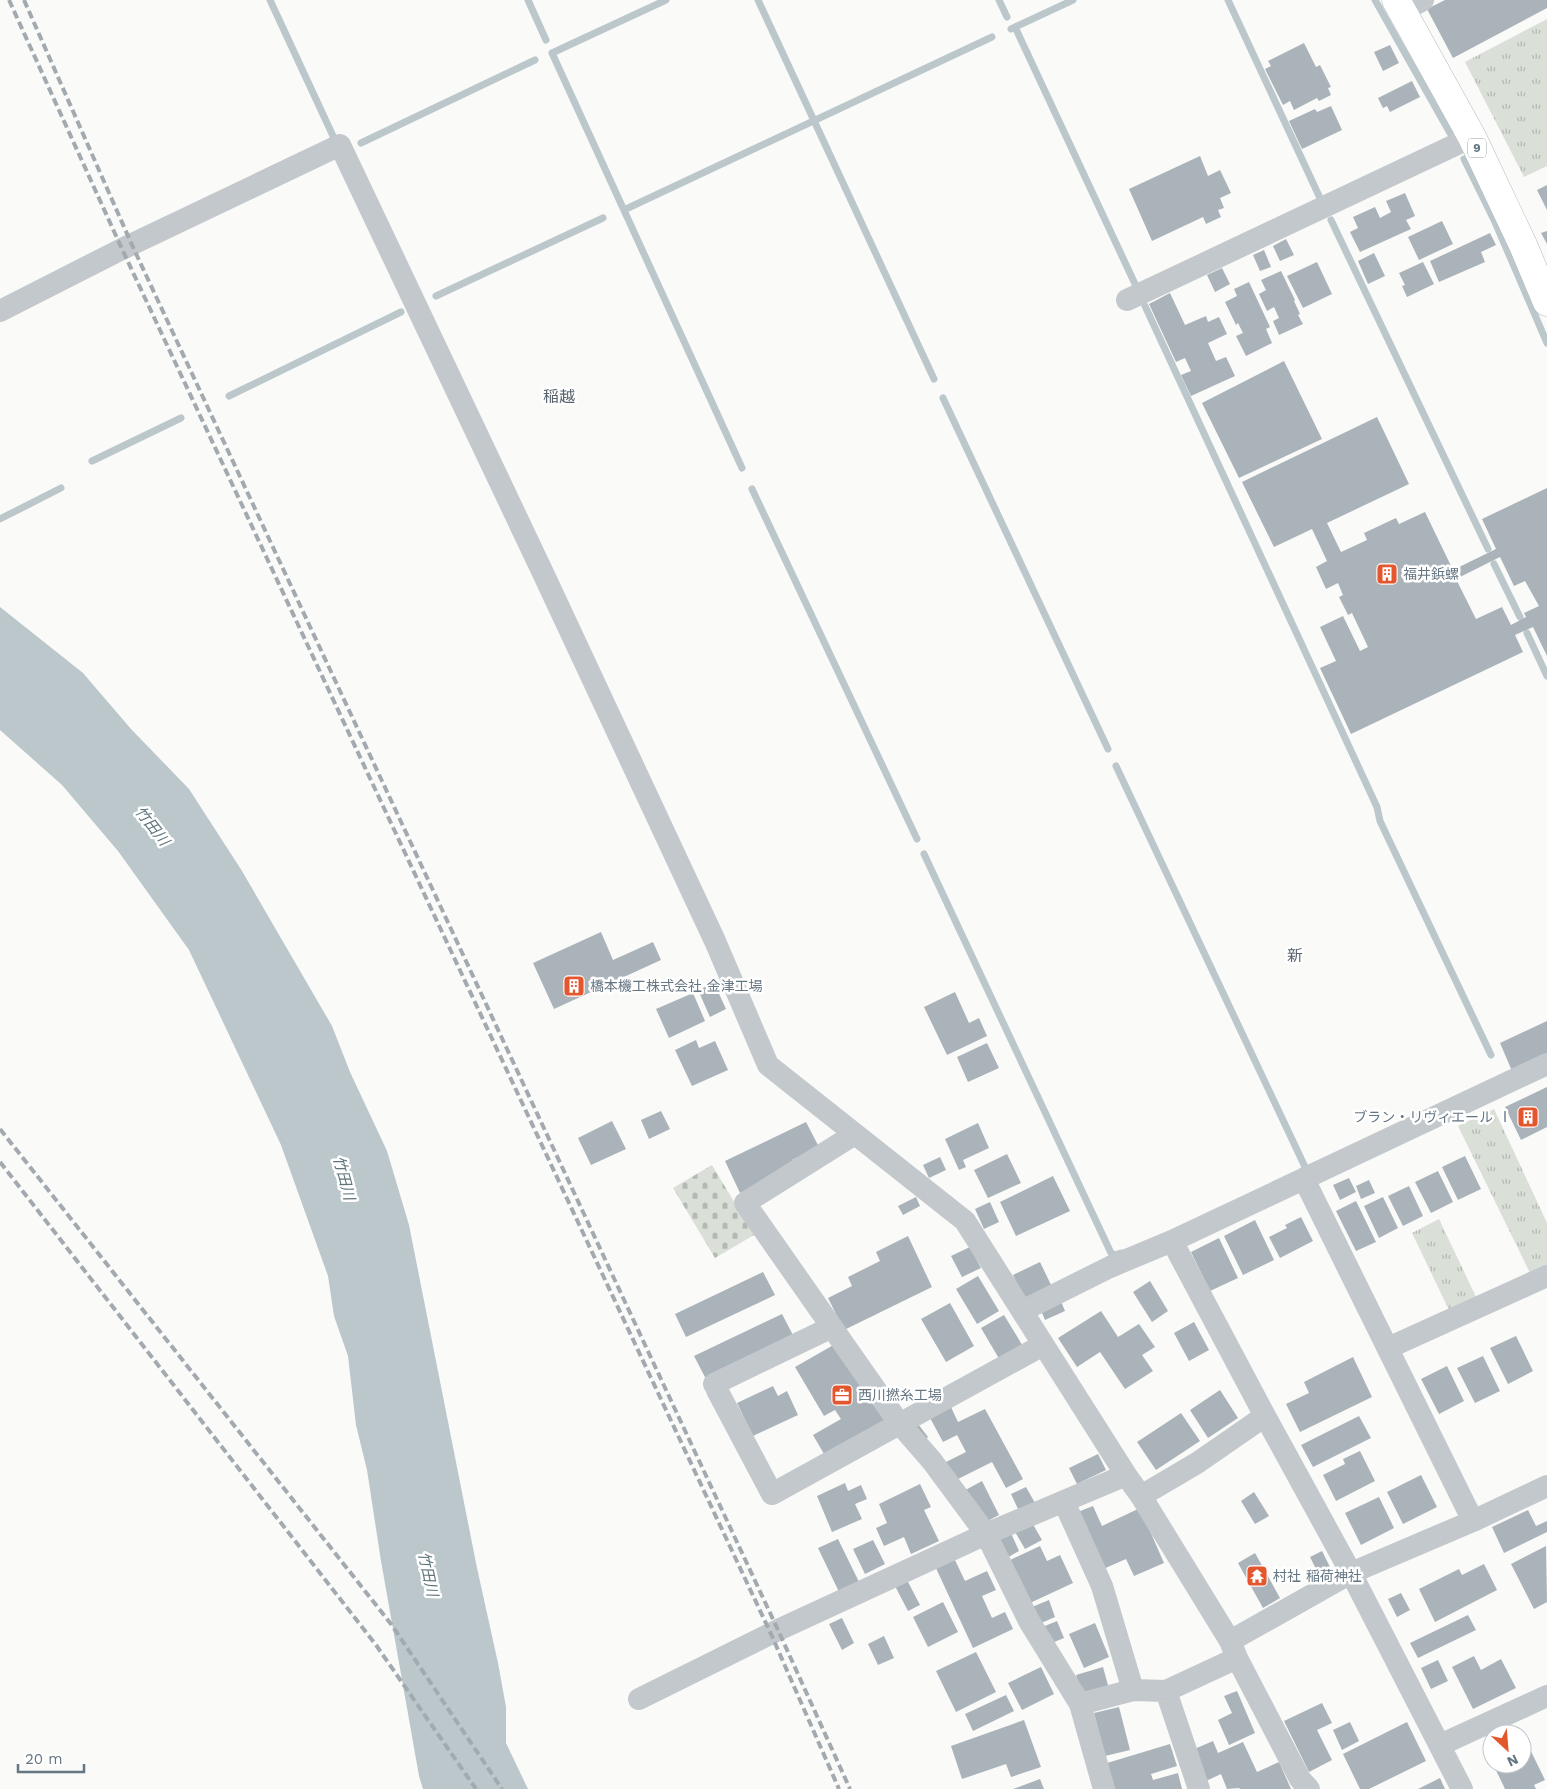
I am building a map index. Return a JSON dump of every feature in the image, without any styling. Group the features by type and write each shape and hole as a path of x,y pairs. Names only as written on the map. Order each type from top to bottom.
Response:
{"main road":[{"name":"9","path":"1407,4 1523,245 1547,302"}],"street":[{"path":"1127,300 1472,137"},
{"path":"0,311 122,249 340,146 715,941 768,1065 965,1221 1141,1496 1234,1649 1300,1778 1309,1789"},
{"path":"1022,1312 1110,1267 1172,1241 1547,1064"},
{"path":"855,1134 745,1203 899,1423 932,1461 986,1534 1029,1621 1080,1704 1104,1789"},
{"path":"1304,1179 1473,1521"},
{"path":"1172,1241 1351,1573 1462,1789"},
{"path":"1388,1348 1547,1276"},
{"path":"832,1327 716,1387 772,1494 1043,1345"},
{"path":"1141,1496 1197,1463 1265,1416"},
{"path":"638,1699 778,1630 986,1534 1126,1475"},
{"path":"1080,1704 1133,1690 1166,1691 1351,1573 1473,1521 1547,1486"},
{"path":"1064,1502 1102,1586 1133,1690"},
{"path":"1166,1691 1199,1789"},
{"path":"1440,1745 1547,1696"}],"green space":[{"path":"1547,19 1547,166 1524,177 1465,62"},
{"path":"1494,1109 1547,1223 1547,1266 1530,1273 1458,1126"},
{"path":"712,1165 754,1235 715,1258 673,1188"},
{"path":"1439,1219 1477,1299 1450,1312 1412,1233"}],"water":[{"name":"竹田川","path":"0,607 83,673 131,729 189,789 242,871 332,1026 350,1072 387,1151 409,1225 477,1568 498,1663 506,1707 506,1743 528,1789 423,1789 419,1776 381,1561 367,1470 356,1425 348,1356 334,1316 328,1276 281,1145 189,950 118,851 62,785 0,730"}],"building":[{"path":"1445,0 1547,0 1547,8 1453,58 1427,9"},
{"path":"1304,43 1316,67 1320,65 1331,87 1328,88 1331,95 1319,101 1317,98 1294,110 1290,101 1283,105 1265,69 1271,66 1268,61"},
{"path":"1390,45 1399,63 1383,71 1374,52"},
{"path":"1412,81 1420,97 1390,112 1387,106 1383,108 1378,98"},
{"path":"1331,106 1342,130 1302,149 1289,121 1315,109 1317,112"},
{"path":"1200,156 1208,176 1220,170 1231,193 1220,198 1224,208 1218,210 1221,217 1206,224 1203,217 1152,241 1129,189"},
{"path":"1547,185 1547,210 1537,190"},
{"path":"1405,193 1415,216 1406,220 1411,229 1360,252 1350,232 1358,228 1353,217 1375,207 1380,218 1391,212 1386,201"},
{"path":"1442,221 1453,244 1419,260 1408,237"},
{"path":"1547,231 1547,244 1541,233"},
{"path":"1490,233 1496,245 1481,252 1485,262 1439,282 1430,261"},
{"path":"1286,239 1294,255 1280,261 1273,246"},
{"path":"1264,250 1271,267 1260,271 1253,255"},
{"path":"1374,253 1385,276 1368,284 1358,261"},
{"path":"1317,262 1332,294 1303,308 1287,276"},
{"path":"1423,262 1434,284 1407,297 1402,286 1405,285 1399,273"},
{"path":"1222,268 1230,284 1215,292 1207,275"},
{"path":"1281,271 1295,300 1300,314 1298,315 1303,324 1279,335 1273,321 1279,318 1274,307 1267,311 1259,294 1266,290 1261,280"},
{"path":"1249,282 1270,327 1266,329 1272,343 1246,356 1236,336 1243,333 1238,323 1236,325 1225,302 1237,296 1234,289"},
{"path":"1170,293 1185,325 1206,316 1208,322 1219,317 1227,334 1208,343 1216,361 1226,357 1235,376 1191,396 1181,375 1191,371 1185,358 1176,362 1149,304"},
{"path":"1284,361 1322,439 1239,478 1202,403"},
{"name":"福井鋲螺","path":"1377,417 1409,484 1327,523 1341,552 1367,540 1364,533 1396,518 1399,524 1425,512 1453,570 1496,549 1482,519 1547,488 1547,656 1533,627 1515,635 1523,652 1351,734 1320,668 1336,661 1320,627 1343,616 1360,651 1368,647 1352,613 1348,615 1339,597 1343,595 1338,583 1326,589 1316,567 1327,561 1312,529 1274,547 1242,482","holes":["1500,557 1514,586 1525,581 1539,606 1524,613 1526,617 1511,625 1502,607 1476,619 1456,579"]},
{"name":"橋本機工株式会社 金津工場","path":"601,932 613,960 653,942 661,960 554,1009 533,963"},
{"path":"714,983 726,1009 710,1017 698,990"},
{"path":"955,992 969,1023 979,1018 987,1036 947,1055 924,1007"},
{"path":"693,993 705,1021 669,1038 656,1009"},
{"path":"1547,1021 1547,1054 1512,1071 1500,1043"},
{"path":"696,1040 699,1048 715,1041 728,1070 692,1086 675,1050"},
{"path":"987,1043 999,1068 968,1082 957,1057"},
{"name":"ブラン・リヴィエール Ⅰ","path":"1547,1087 1547,1127 1521,1140 1505,1107"},
{"path":"661,1111 670,1129 649,1139 641,1120"},
{"path":"612,1121 626,1149 591,1165 578,1138"},
{"path":"806,1122 819,1147 792,1160 795,1166 740,1193 725,1161"},
{"path":"978,1123 989,1148 963,1160 966,1167 959,1170 945,1139"},
{"path":"1007,1154 1021,1183 988,1198 974,1170"},
{"path":"1465,1156 1481,1189 1458,1200 1442,1167"},
{"path":"940,1157 946,1170 929,1178 923,1165"},
{"path":"1438,1171 1453,1202 1431,1213 1415,1182"},
{"path":"1053,1176 1070,1211 1016,1236 1000,1202"},
{"path":"1349,1178 1356,1192 1340,1200 1333,1185"},
{"path":"1369,1180 1375,1193 1361,1199 1356,1186"},
{"path":"1409,1186 1423,1216 1403,1226 1388,1196"},
{"path":"916,1197 920,1206 903,1215 898,1206"},
{"path":"1383,1197 1398,1228 1379,1238 1364,1206"},
{"path":"1356,1201 1376,1242 1356,1251 1336,1211"},
{"path":"990,1202 999,1222 984,1229 975,1209"},
{"path":"1301,1217 1313,1241 1280,1258 1269,1237 1287,1228 1285,1225"},
{"path":"1255,1220 1274,1260 1243,1275 1224,1236"},
{"path":"908,1236 932,1287 844,1330 828,1298 852,1286 848,1277 880,1261 876,1252"},
{"path":"1219,1238 1238,1278 1210,1291 1191,1252"},
{"path":"970,1247 981,1268 962,1277 951,1256"},
{"path":"1040,1262 1052,1287 1025,1300 1013,1275"},
{"path":"763,1272 775,1295 686,1337 675,1314"},
{"path":"978,1276 999,1311 977,1324 956,1289"},
{"path":"1150,1281 1168,1311 1152,1322 1133,1292"},
{"path":"1060,1299 1065,1311 1045,1320 1040,1308"},
{"path":"950,1303 974,1346 946,1362 921,1319"},
{"path":"1101,1311 1118,1337 1139,1324 1155,1347 1142,1355 1153,1371 1125,1389 1100,1352 1077,1367 1058,1338"},
{"path":"782,1314 794,1337 706,1379 694,1356"},
{"path":"1004,1315 1024,1348 1001,1362 981,1328"},
{"path":"1194,1322 1209,1350 1189,1361 1174,1333"},
{"path":"1516,1336 1533,1371 1508,1384 1490,1348"},
{"path":"837,1343 890,1423 827,1459 813,1435 841,1419 835,1410 824,1416 795,1367"},
{"path":"1483,1356 1500,1391 1475,1403 1457,1368"},
{"path":"1353,1357 1372,1397 1300,1432 1286,1404 1309,1393 1304,1382"},
{"path":"1447,1366 1464,1401 1439,1414 1421,1379"},
{"path":"773,1386 778,1396 787,1391 798,1415 753,1436 737,1403"},
{"path":"1220,1390 1238,1418 1208,1438 1190,1410"},
{"path":"950,1405 958,1422 985,1409 1023,1479 1006,1488 992,1462 954,1481 944,1463 966,1452 957,1435 943,1442 929,1416"},
{"path":"1181,1413 1200,1441 1156,1470 1137,1442"},
{"path":"1359,1416 1371,1438 1313,1467 1301,1445"},
{"path":"915,1420 928,1437 923,1441 910,1424"},
{"path":"1360,1451 1375,1481 1336,1501 1323,1475 1345,1464 1343,1459"},
{"path":"1098,1454 1106,1470 1077,1484 1069,1468"},
{"path":"1421,1475 1437,1507 1403,1524 1387,1492"},
{"path":"982,1481 999,1515 978,1526 960,1493"},
{"path":"845,1483 848,1491 861,1485 867,1499 855,1504 862,1519 832,1532 817,1496"},
{"path":"920,1484 931,1507 924,1510 939,1541 911,1554 904,1537 884,1546 876,1528 887,1523 879,1504"},
{"path":"1026,1487 1035,1503 1019,1511 1011,1494"},
{"path":"1254,1492 1269,1516 1255,1524 1241,1501"},
{"path":"1379,1497 1394,1528 1361,1545 1345,1513"},
{"path":"1093,1506 1102,1526 1140,1508 1164,1563 1134,1576 1126,1559 1101,1570 1075,1513"},
{"path":"1528,1510 1536,1526 1547,1521 1547,1532 1504,1553 1492,1527"},
{"path":"1031,1521 1042,1540 1025,1549 1014,1530"},
{"path":"1010,1531 1019,1551 1005,1559 997,1542"},
{"path":"838,1539 860,1584 840,1594 818,1548"},
{"path":"873,1540 885,1564 865,1574 853,1549"},
{"path":"1040,1546 1047,1561 1060,1555 1073,1583 1030,1603 1010,1560"},
{"path":"1546,1546 1547,1602 1534,1609 1511,1564"},
{"path":"1322,1551 1332,1571 1320,1577 1310,1557"},
{"path":"1255,1553 1280,1598 1263,1608 1238,1563"},
{"path":"954,1558 965,1581 987,1571 996,1590 982,1596 992,1618 1005,1612 1013,1629 973,1648 935,1566"},
{"path":"1484,1564 1497,1590 1435,1622 1419,1589 1459,1569 1462,1575"},
{"path":"907,1580 920,1605 908,1611 895,1586"},
{"path":"1401,1593 1410,1610 1397,1617 1388,1599"},
{"path":"1049,1600 1055,1617 1039,1624 1032,1607"},
{"path":"943,1602 958,1632 928,1647 913,1617"},
{"path":"1468,1615 1476,1630 1418,1658 1410,1643"},
{"path":"842,1618 854,1643 842,1650 829,1624"},
{"path":"1057,1621 1064,1638 1047,1645 1040,1628"},
{"path":"1095,1623 1109,1657 1084,1668 1069,1634"},
{"path":"884,1636 894,1658 878,1665 868,1644"},
{"path":"976,1652 996,1692 956,1712 936,1671"},
{"path":"1474,1656 1481,1670 1501,1659 1516,1688 1473,1709 1452,1667"},
{"path":"1438,1660 1448,1681 1431,1689 1421,1668"},
{"path":"1041,1667 1054,1694 1022,1710 1008,1683"},
{"path":"1103,1667 1109,1689 1082,1697 1076,1675"},
{"path":"1237,1691 1255,1733 1229,1745 1218,1720 1232,1713 1224,1696"},
{"path":"1006,1695 1014,1711 973,1731 965,1714"},
{"path":"1322,1703 1332,1723 1317,1730 1332,1760 1309,1772 1284,1721"},
{"path":"1119,1707 1130,1750 1105,1756 1094,1713"},
{"path":"1024,1720 1041,1767 1011,1777 1006,1764 962,1779 951,1746"},
{"path":"1350,1722 1359,1741 1342,1750 1333,1730"},
{"path":"1407,1722 1426,1761 1369,1789 1360,1789 1343,1754"},
{"path":"1213,1741 1218,1753 1243,1742 1257,1772 1279,1762 1291,1789 1227,1789 1221,1774 1206,1781 1192,1750"},
{"path":"1170,1744 1177,1766 1151,1774 1153,1780 1178,1773 1182,1789 1115,1789 1107,1763"},
{"path":"1532,1753 1545,1780 1534,1785 1536,1789 1505,1789 1498,1774 1532,1774"},
{"path":"1440,1778 1445,1789 1418,1789"},
{"path":"1040,1779 1044,1789 1013,1789"}],"waterway":[{"path":"270,0 333,136"},
{"path":"528,0 546,40"},
{"path":"666,0 552,53 742,468"},
{"path":"758,0 934,379"},
{"path":"999,0 1007,17"},
{"path":"1011,29 1073,0"},
{"path":"1228,0 1320,198"},
{"path":"1375,0 1450,133"},
{"path":"1015,27 1136,286"},
{"path":"626,209 992,37"},
{"path":"361,143 535,60"},
{"path":"1464,159 1495,222 1547,343"},
{"path":"436,296 603,218"},
{"path":"1331,220 1488,549"},
{"path":"1145,306 1377,807 1380,821 1491,1055"},
{"path":"229,396 401,312"},
{"path":"943,398 1108,749"},
{"path":"92,461 181,418"},
{"path":"0,519 61,488"},
{"path":"752,489 917,839"},
{"path":"1494,564 1520,617"},
{"path":"1527,633 1547,676"},
{"path":"1116,766 1306,1169 1302,1171"},
{"path":"924,854 1111,1253 1116,1255 1121,1253"}],"railway":[{"path":"9,0 122,249 771,1634 839,1789"},
{"path":"24,0 132,245 778,1630 850,1789"},
{"path":"0,1129 391,1624 502,1789"},
{"path":"0,1162 376,1645 476,1789"}],"place":[{"name":"福井鋲螺","path":"1387,574"},
{"name":"橋本機工株式会社 金津工場","path":"574,986"},
{"name":"ブラン・リヴィエール Ⅰ","path":"1528,1117"},
{"name":"西川撚糸工場","path":"842,1395"},
{"name":"村社 稲荷神社","path":"1257,1576"}],"district":[{"name":"稲越","path":"559,396"},
{"name":"新","path":"1295,955"}]}
